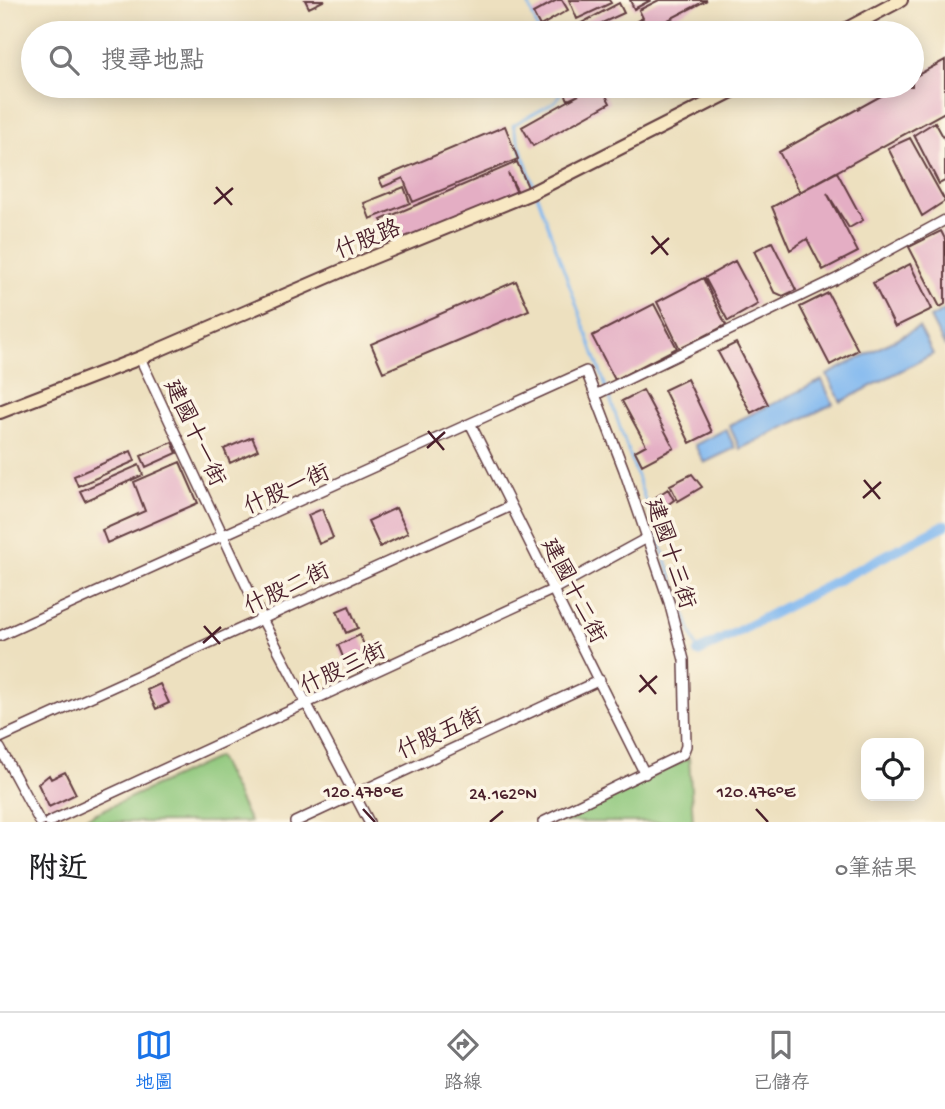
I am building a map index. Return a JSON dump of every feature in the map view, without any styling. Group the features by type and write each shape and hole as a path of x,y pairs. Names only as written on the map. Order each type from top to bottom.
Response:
{"street":[{"path":"862,21 901,0"},
{"name":"什股路","path":"0,412 141,358 306,285 531,194 719,98"},
{"path":"595,395 836,279 945,220"},
{"name":"建國十一街","path":"141,358 262,619 369,822"},
{"name":"建國十三街","path":"586,371 669,602 684,660 686,746 683,754 645,774"},
{"name":"什股一街","path":"0,636 586,371"},
{"name":"建國十二街","path":"471,425 645,774"},
{"name":"什股二街","path":"0,738 511,506"},
{"name":"什股三街","path":"49,822 552,590 647,538"},
{"name":"什股五街","path":"295,822 600,680"},
{"path":"0,748 40,822"},
{"path":"543,822 645,774"}],"green space":[{"path":"218,757 250,822 77,822"},
{"path":"689,758 693,822 563,822"}],"water":[{"path":"945,310 945,347 930,318"},
{"path":"919,327 933,354 841,402 827,375"},
{"path":"822,380 833,404 740,449 729,425"},
{"path":"726,429 735,448 704,463 695,445"}],"building":[{"path":"305,0 325,0 309,8"},
{"path":"557,0 562,0 568,10 549,21 537,21 533,13"},
{"path":"569,0 609,0 611,3 577,19"},
{"path":"630,0 651,0 634,9"},
{"path":"659,0 707,0 666,21 637,21 643,18 639,10"},
{"path":"619,3 624,13 606,21 585,21"},
{"path":"945,60 945,112 800,192 779,152 877,98 924,98 924,71"},
{"path":"574,98 607,98 610,103 533,146 522,127"},
{"path":"935,122 945,140 945,181 939,184 914,135"},
{"path":"505,126 518,159 413,202 403,178 383,187 379,179"},
{"path":"910,138 945,201 922,216 888,148"},
{"path":"517,162 528,187 518,192 508,173 517,193 392,255 385,239 389,237 388,231 381,220"},
{"path":"837,172 863,220 849,228 827,193 858,252 823,270 807,239 790,250 772,207"},
{"path":"404,187 410,203 370,219 364,203"},
{"path":"941,231 945,239 945,304 940,307 909,247"},
{"path":"772,242 796,290 783,296 774,292 754,251"},
{"path":"735,261 758,304 728,321 705,278"},
{"path":"910,264 932,309 895,327 873,283"},
{"path":"703,278 726,325 680,349 657,302"},
{"path":"516,281 529,310 383,372 371,344"},
{"path":"828,293 858,350 830,365 800,307"},
{"path":"654,304 677,348 615,380 592,336"},
{"path":"736,343 768,404 751,413 718,352"},
{"path":"687,379 712,432 690,443 664,390"},
{"path":"643,390 674,448 642,465 635,451 646,445 622,401"},
{"path":"252,437 258,450 230,463 224,449"},
{"path":"172,442 177,453 146,467 141,456"},
{"path":"131,451 135,461 78,486 74,476"},
{"path":"180,462 198,503 107,543 102,530 145,511 134,482"},
{"path":"139,465 143,475 85,501 80,491"},
{"path":"692,474 702,487 678,501 670,485"},
{"path":"668,489 674,500 663,508 656,497"},
{"path":"396,508 408,533 380,547 368,521"},
{"path":"322,509 333,538 319,544 308,515"},
{"path":"349,606 358,628 346,633 337,611"},
{"path":"360,635 370,660 348,669 338,645"},
{"path":"160,684 169,703 156,709 147,690"},
{"path":"65,772 76,794 49,807 38,784 49,775 51,779"}],"waterway":[{"path":"527,0 535,21"},
{"path":"534,186 513,125 558,98"},
{"path":"537,195 606,387"},
{"path":"608,393 698,652"},
{"path":"698,652 945,525"}]}
